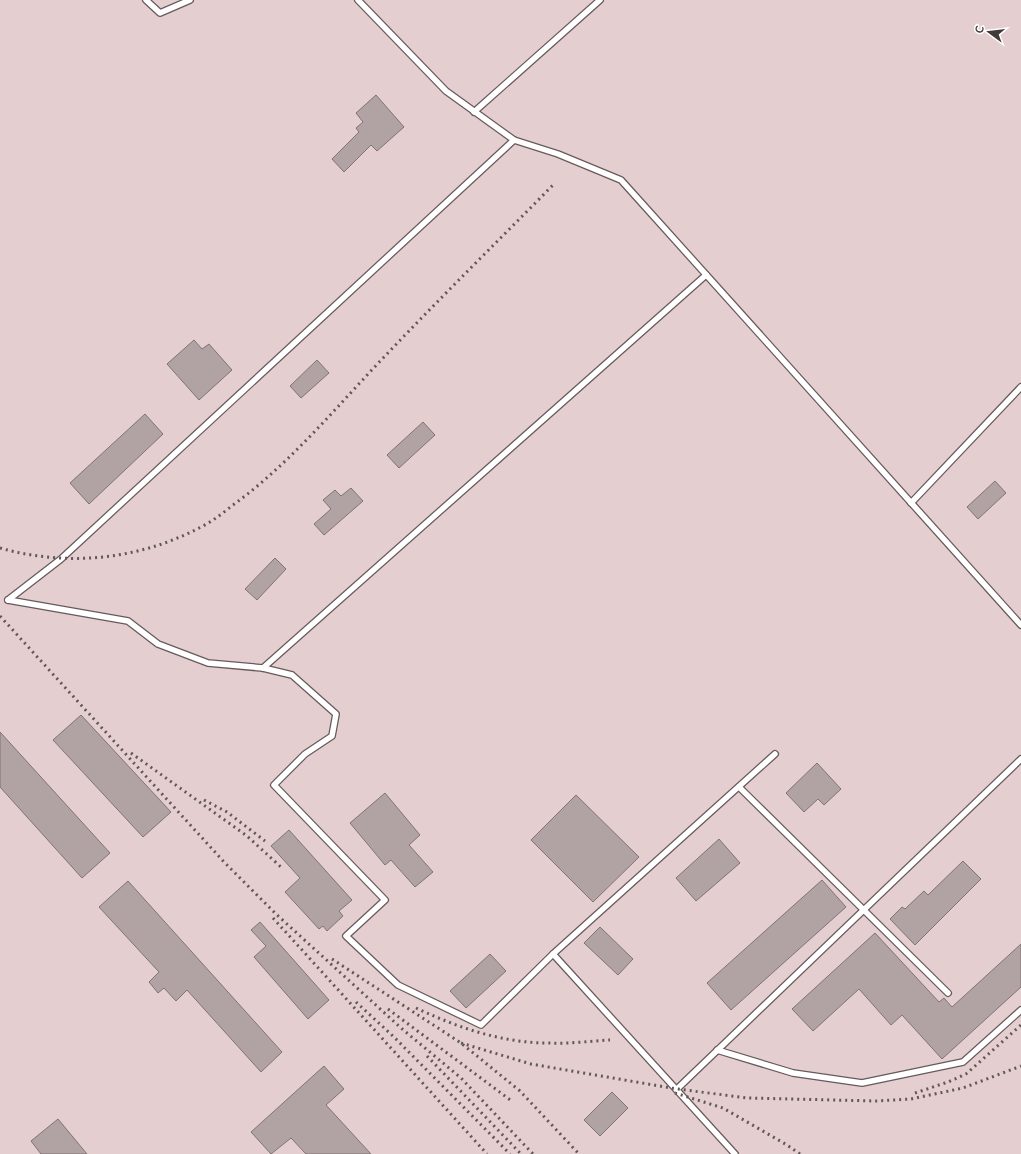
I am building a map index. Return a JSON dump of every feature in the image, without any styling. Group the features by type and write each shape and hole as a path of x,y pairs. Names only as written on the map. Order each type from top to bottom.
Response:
{"lane":[{"path":"146,0 160,14 190,0"},
{"path":"358,0 446,91 514,140 558,154 621,180 1021,625"},
{"path":"474,112 600,0"},
{"path":"514,140 61,559 8,600 128,621 158,644 208,663 263,668 292,675 336,714 332,736 305,754 274,785 385,900 346,936 351,943 398,985 481,1025 553,954 775,754"},
{"path":"263,668 706,275"},
{"path":"912,503 1019,392 1021,387"},
{"path":"677,1089 1021,759"},
{"path":"739,787 948,993"},
{"path":"553,954 735,1154"},
{"path":"717,1050 793,1074 862,1083 963,1062 1021,1010"}],"shaded area":[{"path":"0,0 1021,0 1021,1154 0,1154"}],"building":[{"path":"376,95 404,127 377,151 371,145 344,172 332,159 359,132 356,128 363,122 356,113"},
{"path":"194,340 202,349 209,344 232,370 199,400 167,364"},
{"path":"317,360 329,373 301,398 290,386"},
{"path":"145,414 163,434 89,504 70,483"},
{"path":"423,422 435,435 399,468 387,455"},
{"path":"995,481 1006,493 978,519 967,507"},
{"path":"351,488 363,501 324,535 314,524 331,509 323,500 335,490 341,496"},
{"path":"275,558 286,569 257,600 245,589"},
{"path":"81,715 171,812 143,837 53,740"},
{"path":"0,732 110,853 82,878 0,787"},
{"path":"817,763 841,789 824,805 818,799 804,812 786,793"},
{"path":"385,793 420,835 409,845 433,872 415,887 391,860 385,865 350,823"},
{"path":"576,795 639,857 593,902 531,840"},
{"path":"289,830 352,900 339,911 343,916 327,931 323,926 319,929 285,892 300,878 271,846"},
{"path":"719,839 740,863 696,901 676,878"},
{"path":"963,861 981,879 915,945 890,919 902,907 905,909 924,891 928,895"},
{"path":"822,880 846,907 731,1010 707,983"},
{"path":"128,881 282,1052 261,1072 187,990 176,1001 164,988 158,993 149,982 159,972 99,907"},
{"path":"260,922 329,1000 308,1019 254,957 266,946 251,930"},
{"path":"600,927 633,959 618,975 584,943"},
{"path":"875,933 939,1002 944,998 952,1007 1021,944 1021,987 942,1059 902,1015 891,1025 859,989 813,1031 792,1009"},
{"path":"490,954 506,971 466,1008 450,991"},
{"path":"324,1066 344,1089 326,1105 371,1154 306,1154 291,1138 271,1154 251,1132"},
{"path":"612,1092 628,1108 600,1136 584,1120"},
{"path":"58,1119 87,1154 41,1154 31,1141"}],"railway":[{"path":"0,548 25,554 51,557 102,557 153,547 177,538 214,520 254,489 294,453 407,333 554,184"},
{"path":"0,616 224,862 276,914 401,1028 461,1078 533,1154"},
{"path":"131,753 247,836 282,868"},
{"path":"204,800 227,812 265,841"},
{"path":"273,918 487,1154"},
{"path":"332,959 461,1043 520,1091 579,1154"},
{"path":"356,1002 394,1037 510,1154"},
{"path":"416,1008 465,1028 514,1040 557,1043 610,1040"},
{"path":"388,1009 513,1102"},
{"path":"915,1093 948,1082 966,1074 1021,1025"},
{"path":"461,1043 531,1064 677,1089 748,1098 876,1101 911,1099 963,1088 1021,1066"},
{"path":"427,1056 521,1154"},
{"path":"675,1093 723,1108 800,1154"}]}
